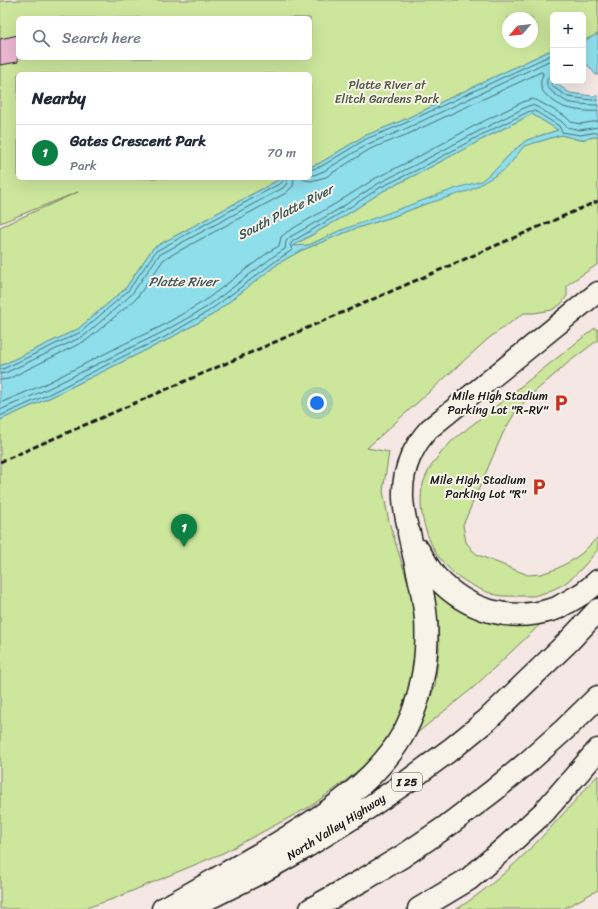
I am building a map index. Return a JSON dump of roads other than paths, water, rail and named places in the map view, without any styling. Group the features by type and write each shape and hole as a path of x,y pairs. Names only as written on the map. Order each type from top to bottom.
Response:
{"highway":[{"path":"409,533 436,577 448,589 474,606 490,611 510,615 532,614 556,609 586,591 598,581"},
{"path":"163,909 278,843 324,813 366,780 397,744 414,709 422,680 425,658 425,605 409,533"},
{"name":"North Valley Highway","path":"184,909 263,871 304,848 408,781 454,747 487,720 569,641 598,610"},
{"path":"312,909 383,868 446,826 493,791 565,730 598,696"},
{"path":"419,909 468,879 507,846 544,812 598,750"}],"street":[{"path":"409,533 404,510 403,490 406,470 413,452 422,436 598,292"}],"water":[{"path":"598,34 598,75 596,75 588,65 586,66 586,40"},
{"name":"Platte River","path":"550,51 550,84 556,84 570,93 598,96 598,136 580,140 561,135 524,146 506,169 471,190 354,229 300,251 279,263 212,315 167,340 49,398 0,420 0,366 78,329 125,289 153,248 278,180 312,180 312,166 320,163 364,136 399,122","holes":["532,114 558,130 527,140 513,151 497,168 481,181 454,189 339,231 309,245 292,246 343,217 383,191"]}],"railway":[{"path":"0,462 598,201"}],"place":[{"name":"Mile High Stadium Parking Lot \"R-RV\"","path":"561,403"},
{"name":"Mile High Stadium Parking Lot \"R\"","path":"539,487"},
{"name":"Gates Crescent Park","path":"184,547"}],"park label":[{"name":"Platte River at Elitch Gardens Park","path":"387,92"}],"water label":[{"name":"South Platte River","path":"285,212"}]}
